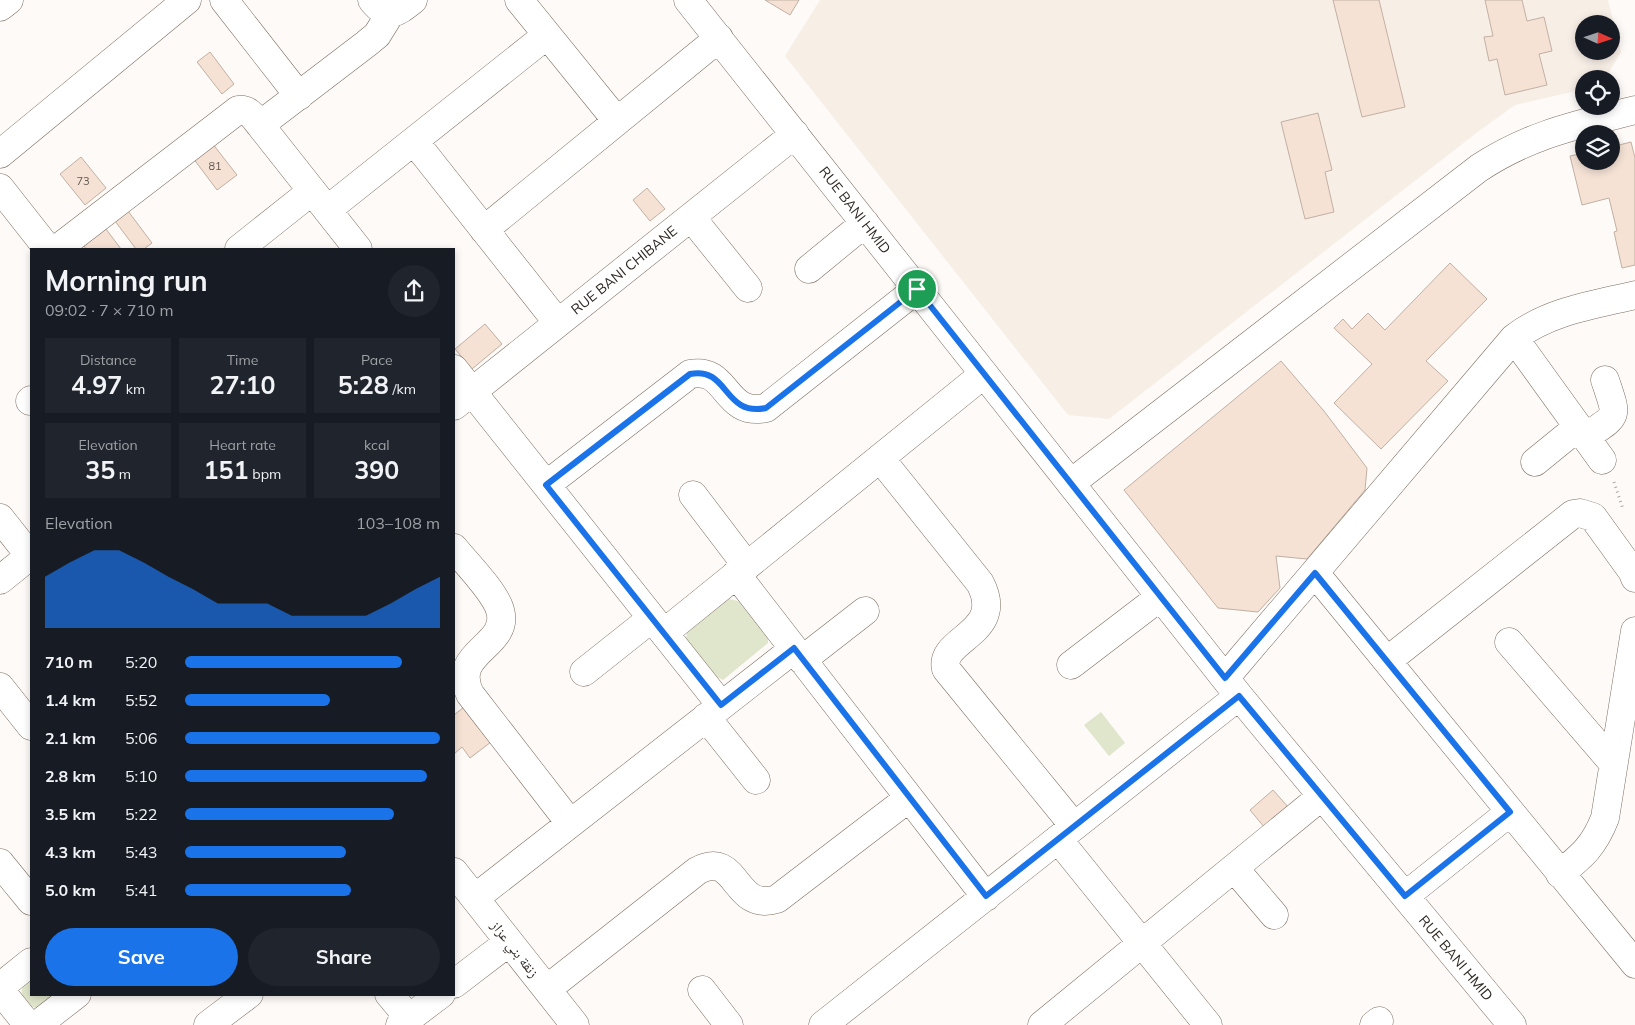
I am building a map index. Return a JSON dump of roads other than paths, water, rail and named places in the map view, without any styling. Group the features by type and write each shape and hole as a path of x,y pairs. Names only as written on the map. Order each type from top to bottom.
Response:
{"street":[{"path":"0,7 9,0"},
{"path":"0,154 188,0"},
{"path":"224,0 298,96"},
{"path":"519,0 617,121"},
{"name":"RUE BANI HMID","path":"688,0 1232,687 1512,1025"},
{"path":"260,125 377,35 392,5"},
{"path":"241,248 414,142 546,35"},
{"path":"484,230 718,38"},
{"path":"58,248 238,110 248,111 357,248"},
{"path":"1070,483 1479,168 1504,152 1537,137 1635,110"},
{"name":"RUE BANI CHIBANE","path":"463,399 795,134"},
{"path":"414,142 558,323"},
{"path":"0,188 47,248"},
{"path":"691,217 748,288"},
{"path":"809,269 865,223"},
{"path":"546,485 690,374 710,375 715,378 738,404 746,408 756,410 766,408 917,289"},
{"path":"824,1025 1066,833 1232,687 1315,573 1514,338 1542,320 1635,295"},
{"path":"1514,338 1602,460"},
{"path":"455,372 463,399 546,485 658,626 714,711 756,780"},
{"path":"584,672 742,570 984,374"},
{"path":"1535,462 1582,432 1610,420 1614,414 1613,405 1604,380"},
{"path":"880,458 980,583 984,591 986,601 983,618 979,625 948,653 945,658 946,669 1066,833 1142,943 1208,1025"},
{"path":"693,496 798,654 986,896"},
{"path":"1387,661 1573,514 1580,513 1593,517 1635,578"},
{"path":"0,518 30,554"},
{"path":"455,549 494,598 501,611 502,619 501,627 495,636 470,662 465,677 466,686 470,694 570,823"},
{"path":"0,580 30,556"},
{"path":"1315,573 1635,964"},
{"path":"1071,665 1160,597"},
{"path":"475,898 714,711 865,611"},
{"path":"1560,874 1587,851 1600,831 1608,804 1635,631"},
{"path":"1508,642 1613,763"},
{"path":"0,687 27,712"},
{"path":"1046,1024 1322,796"},
{"path":"547,989 704,867 721,867 754,900 768,902 777,899 910,798"},
{"path":"1405,896 1510,812"},
{"path":"0,863 29,895"},
{"path":"1234,868 1274,915"},
{"name":"زنقة بني عزاز","path":"455,873 547,989 571,1023"},
{"path":"455,983 509,942"},
{"path":"28,1025 0,988 30,963"},
{"path":"702,990 729,1025"},
{"path":"37,1025 74,996"},
{"path":"208,1025 246,996"},
{"path":"391,996 404,1021 438,996"}]}
